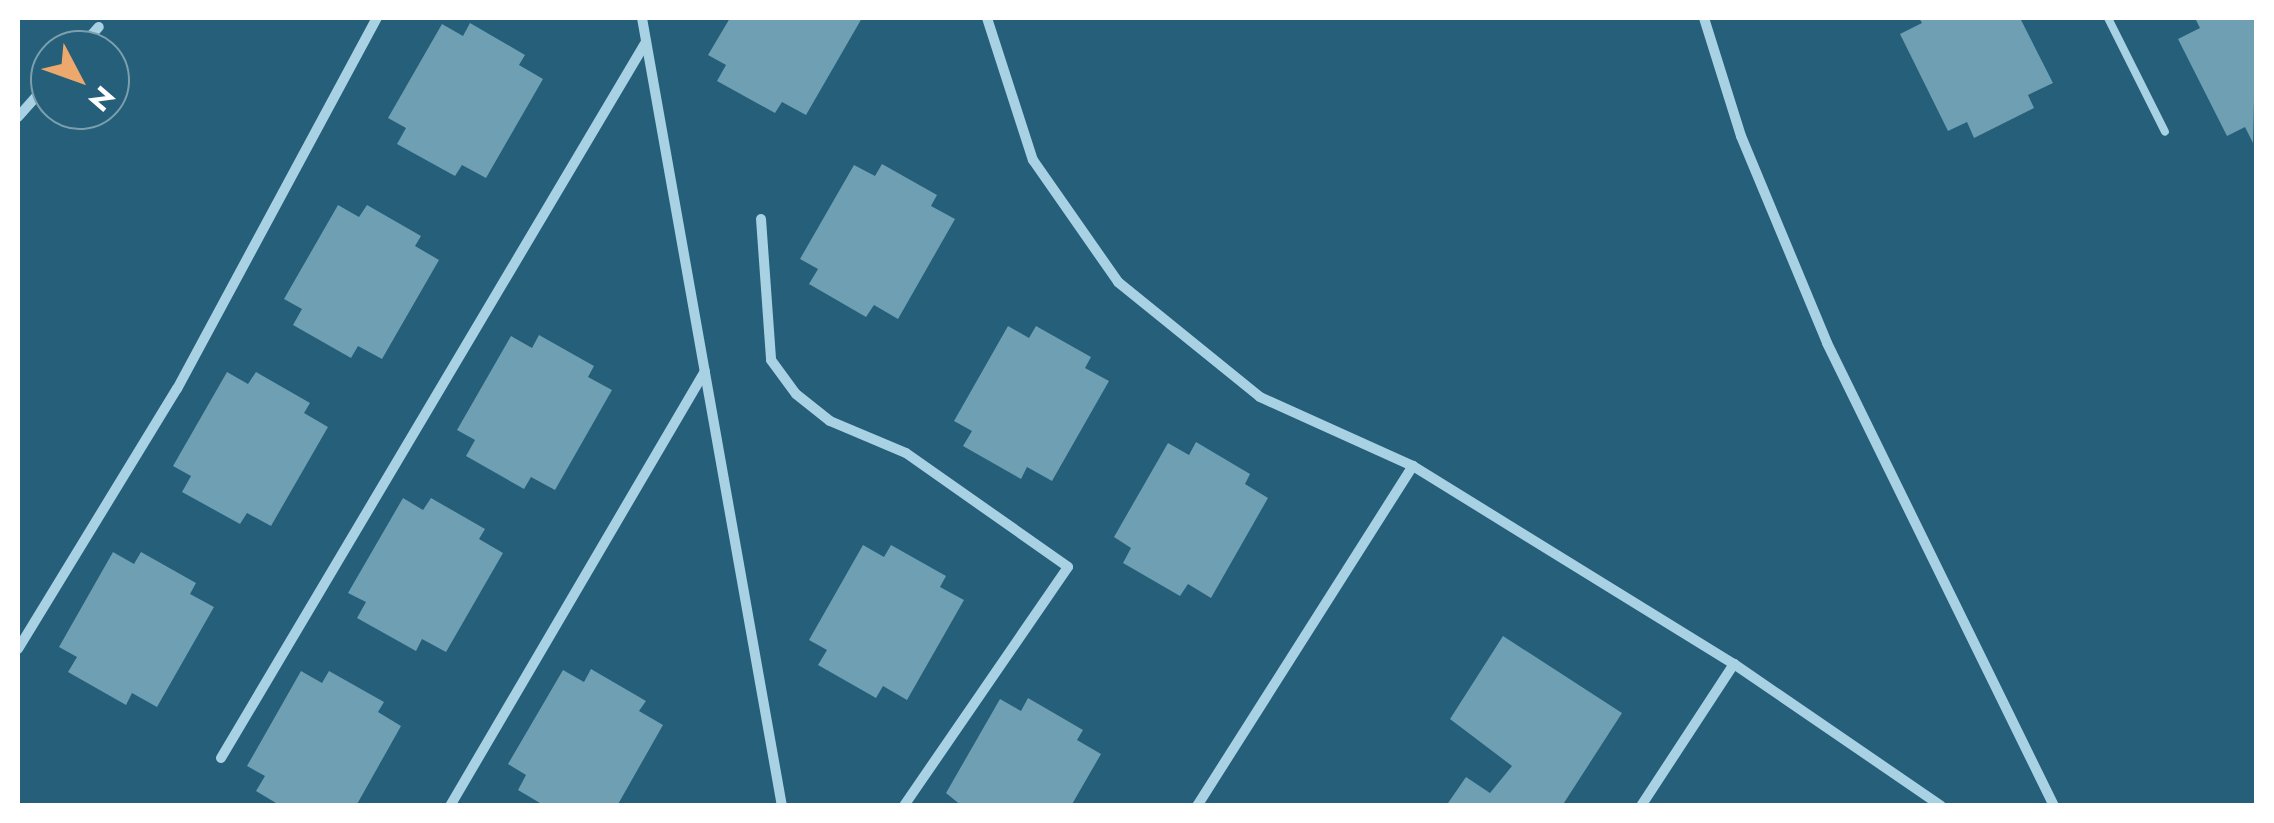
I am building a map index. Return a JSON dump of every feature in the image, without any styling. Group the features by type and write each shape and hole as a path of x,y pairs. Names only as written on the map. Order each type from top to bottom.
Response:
{"street":[{"path":"18,649 178,389 377,18"},
{"path":"642,18 782,806"},
{"path":"988,18 1033,160 1118,282 1260,398 1412,466 1734,664 1941,806"},
{"path":"1704,18 1741,136 1827,343 2054,806"},
{"path":"96,30 99,27"},
{"path":"221,758 646,42"},
{"path":"761,219 771,360 796,394 830,420 906,453 1068,567 904,806"},
{"path":"450,806 705,371"},
{"path":"1197,806 1412,466"},
{"path":"1641,806 1734,664"}],"lane":[{"path":"2108,18 2165,132"}],"building":[{"path":"730,18 862,18 806,115 782,102 775,113 717,81 726,65 708,55"},
{"path":"1919,18 2020,18 2053,83 2028,95 2034,108 1974,138 1967,122 1948,131 1900,34 1922,23"},
{"path":"2195,18 2256,18 2253,143 2245,127 2227,136 2178,39 2200,28"},
{"path":"470,23 525,55 519,65 543,79 486,178 462,165 455,176 397,144 406,128 388,118 442,24 463,36"},
{"path":"882,164 937,195 931,206 955,219 898,319 874,305 866,317 809,284 818,269 800,259 854,165 875,176"},
{"path":"338,205 359,217 367,205 421,236 415,246 439,260 382,359 358,346 351,358 293,325 302,309 284,299"},
{"path":"1008,326 1029,338 1036,326 1091,357 1085,368 1109,381 1052,481 1027,467 1021,479 963,446 972,431 954,421"},
{"path":"539,335 594,366 588,377 612,390 555,490 531,477 524,489 466,456 475,440 457,430 511,336 532,348"},
{"path":"227,372 248,384 256,372 310,403 304,413 328,427 271,526 247,513 240,524 182,492 191,476 173,466"},
{"path":"1196,442 1250,474 1245,484 1268,498 1211,598 1188,584 1180,596 1123,563 1131,548 1114,537 1168,443 1189,455"},
{"path":"403,498 423,510 431,498 485,529 479,539 503,553 446,652 422,639 416,651 357,618 366,602 348,593"},
{"path":"863,545 884,557 891,545 946,576 940,587 964,600 907,700 883,686 876,698 818,665 827,650 809,640"},
{"path":"113,552 134,564 141,552 196,583 190,594 214,607 157,707 132,693 126,705 68,672 77,657 59,647"},
{"path":"1503,636 1622,713 1562,806 1446,806 1466,777 1490,793 1512,766 1450,719"},
{"path":"591,669 646,701 639,711 663,725 617,806 545,806 518,790 526,775 508,764 563,670 584,682"},
{"path":"301,671 322,683 329,671 384,702 378,712 401,726 356,806 281,806 256,791 265,776 247,766"},
{"path":"1028,698 1083,730 1077,740 1101,754 1071,806 962,806 946,793 1000,699 1021,711"}]}
